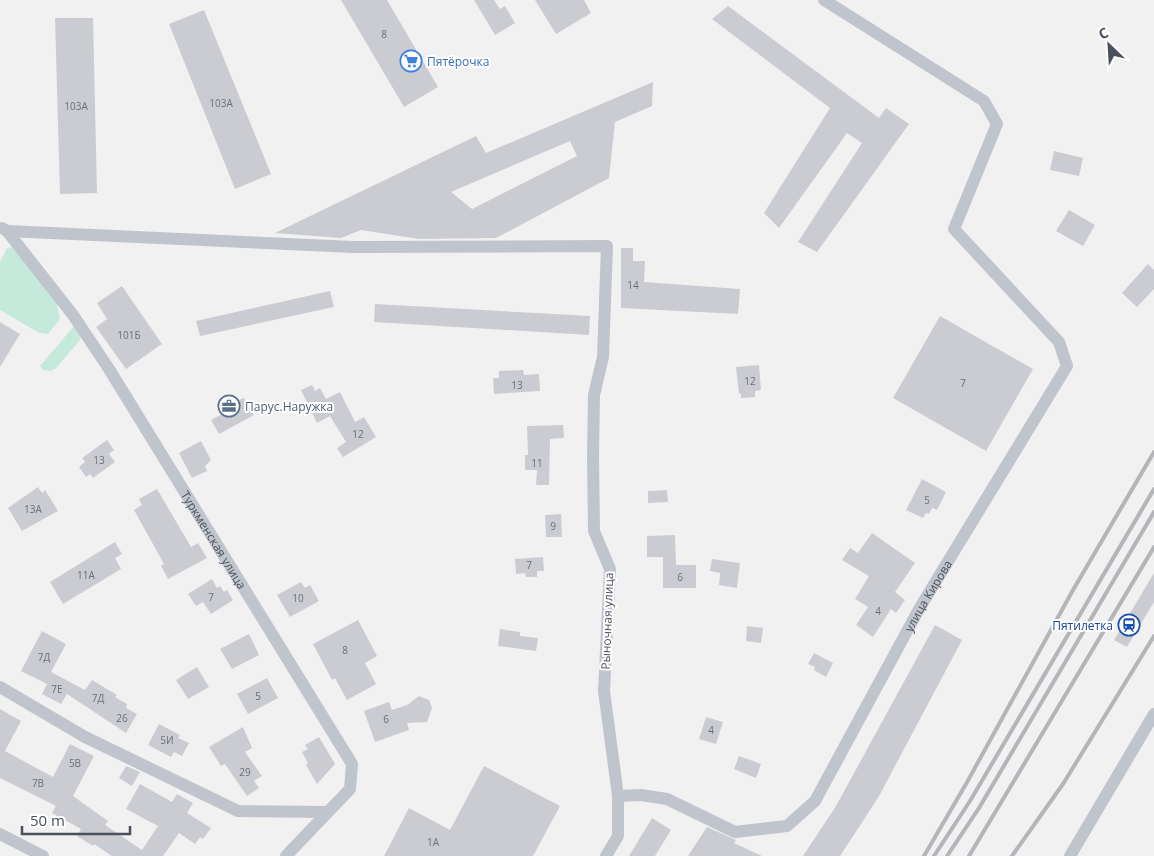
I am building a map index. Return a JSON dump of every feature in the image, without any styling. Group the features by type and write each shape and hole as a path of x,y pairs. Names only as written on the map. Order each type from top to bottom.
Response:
{"street":[{"name":"улица Кирова","path":"618,796 641,795 667,799 735,832 787,826 816,802 919,609 1067,366 1059,342 954,229 996,124 984,101 824,0"},
{"name":"Рыночная улица","path":"4,229 166,240 353,247 606,246 603,357 594,394 594,531 610,569 604,691 618,796 618,836 606,856"},
{"name":"Туркменская улица","path":"4,229 73,315 109,368 352,764 350,789 286,856"},
{"path":"0,687 85,737 238,811 327,812"},
{"path":"1070,856 1154,714"},
{"path":"0,834 43,856"}],"green space":[{"path":"15,247 56,300 60,319 48,334 39,333 0,310 0,262 7,248"},
{"path":"74,326 81,335 80,340 55,369 50,371 43,370 40,366"}],"building":[{"path":"341,0 387,0 438,87 404,107"},
{"path":"474,0 494,0 500,9 505,6 515,23 495,35"},
{"path":"535,0 584,0 591,13 556,34"},
{"path":"728,6 879,118 886,108 909,124 817,252 798,242 862,143 847,133 779,228 764,213 830,108 712,19"},
{"path":"204,10 271,174 235,189 169,24"},
{"path":"55,18 93,18 97,193 60,194"},
{"path":"653,82 652,106 615,122 609,178 496,238 419,239 361,230 341,238 275,233 476,136 486,153","holes":["570,141 577,156 472,209 451,192"]},
{"path":"1054,151 1083,158 1079,176 1050,170"},
{"path":"1069,210 1095,225 1083,246 1056,231"},
{"path":"621,248 633,248 633,261 645,261 644,282 740,289 738,314 621,308"},
{"path":"1148,264 1154,270 1154,289 1137,307 1122,293"},
{"path":"122,286 162,344 126,369 96,327 107,319 97,303"},
{"path":"330,291 334,307 200,336 196,321"},
{"path":"375,304 590,316 589,335 374,322"},
{"path":"940,316 1033,369 986,451 893,398"},
{"path":"0,322 20,334 0,367"},
{"path":"759,365 761,390 755,391 755,397 741,398 736,367"},
{"path":"523,370 524,375 539,374 540,391 494,394 493,378 499,378 499,371"},
{"path":"312,385 315,391 320,388 326,399 340,392 355,422 364,417 376,437 343,457 337,448 346,442 330,416 317,423 301,390"},
{"path":"234,396 237,401 244,398 254,415 219,434 211,420 224,413 219,405"},
{"path":"563,425 564,438 550,439 549,485 536,485 537,470 525,470 525,455 528,455 527,426"},
{"path":"107,440 114,450 109,454 115,462 93,478 90,474 86,477 79,467 85,462 82,458"},
{"path":"201,441 211,460 205,466 207,471 192,478 179,453"},
{"path":"922,479 946,492 937,510 932,508 929,514 926,513 923,518 906,510"},
{"path":"38,487 42,493 45,490 58,511 22,531 8,508"},
{"path":"157,489 191,547 198,543 207,558 168,579 161,566 164,564 134,510 142,505 139,499"},
{"path":"667,490 668,502 648,503 648,491"},
{"path":"561,514 562,537 546,537 545,515"},
{"path":"872,533 915,563 895,592 905,600 896,613 891,609 873,637 856,625 868,607 855,599 869,576 842,560 850,548 858,553"},
{"path":"675,535 676,565 696,565 696,588 663,588 663,557 647,557 647,536"},
{"path":"115,542 122,554 115,558 121,569 63,604 50,582"},
{"path":"543,557 544,571 537,571 537,577 526,577 525,573 516,574 515,559"},
{"path":"712,559 740,563 737,588 719,585 720,573 710,571"},
{"path":"1154,573 1154,602 1127,647 1114,640"},
{"path":"212,579 217,588 220,586 224,592 227,590 233,600 211,614 203,602 196,606 188,594"},
{"path":"301,582 305,588 310,585 319,601 290,617 277,595"},
{"path":"358,620 377,656 365,663 376,684 347,700 335,678 332,680 313,644"},
{"path":"935,625 962,640 878,798 840,856 803,856 836,806"},
{"path":"747,626 763,628 761,643 746,641"},
{"path":"500,629 520,632 520,636 538,638 536,651 498,646"},
{"path":"42,631 66,644 51,672 85,690 92,680 117,695 115,697 127,704 126,708 137,714 126,733 67,694 61,704 42,694 47,684 21,671"},
{"path":"249,634 259,655 232,669 220,649"},
{"path":"814,653 833,663 826,677 814,670 815,667 808,664"},
{"path":"197,667 209,687 188,699 176,680"},
{"path":"267,678 278,698 248,714 237,694"},
{"path":"419,696 429,700 432,708 427,722 407,723 409,730 375,742 364,711 389,702 392,710 407,705"},
{"path":"0,709 21,721 5,751 53,777 70,744 94,756 73,796 108,821 105,825 142,850 158,826 126,809 140,784 172,802 177,794 193,803 187,813 211,828 203,839 200,837 195,844 179,833 163,856 112,856 94,844 93,846 77,836 81,829 52,813 56,806 0,778"},
{"path":"706,717 723,722 716,744 699,739"},
{"path":"159,724 180,735 178,738 189,743 182,756 174,752 171,757 148,745"},
{"path":"243,727 252,748 245,752 262,776 254,781 259,788 247,796 225,764 221,766 209,747"},
{"path":"319,737 335,764 317,784 306,765 308,763 302,752 308,749 305,745"},
{"path":"739,756 761,764 756,778 734,769"},
{"path":"126,766 140,772 132,786 119,778"},
{"path":"484,766 560,806 533,856 384,856 409,808 450,830"},
{"path":"652,818 671,830 655,856 629,856"},
{"path":"707,827 736,840 734,843 762,856 688,856"}],"railway":[{"path":"924,856 1073,590 1154,452"},
{"path":"934,856 970,801 1154,489"},
{"path":"947,856 979,808 1154,512"},
{"path":"969,856 1154,547"},
{"path":"1012,856 1063,784 1154,636"}],"place":[{"name":"Пятёрочка","path":"411,61"},
{"name":"Парус.Наружка","path":"229,406"},
{"name":"Пятилетка","path":"1129,625"}]}
